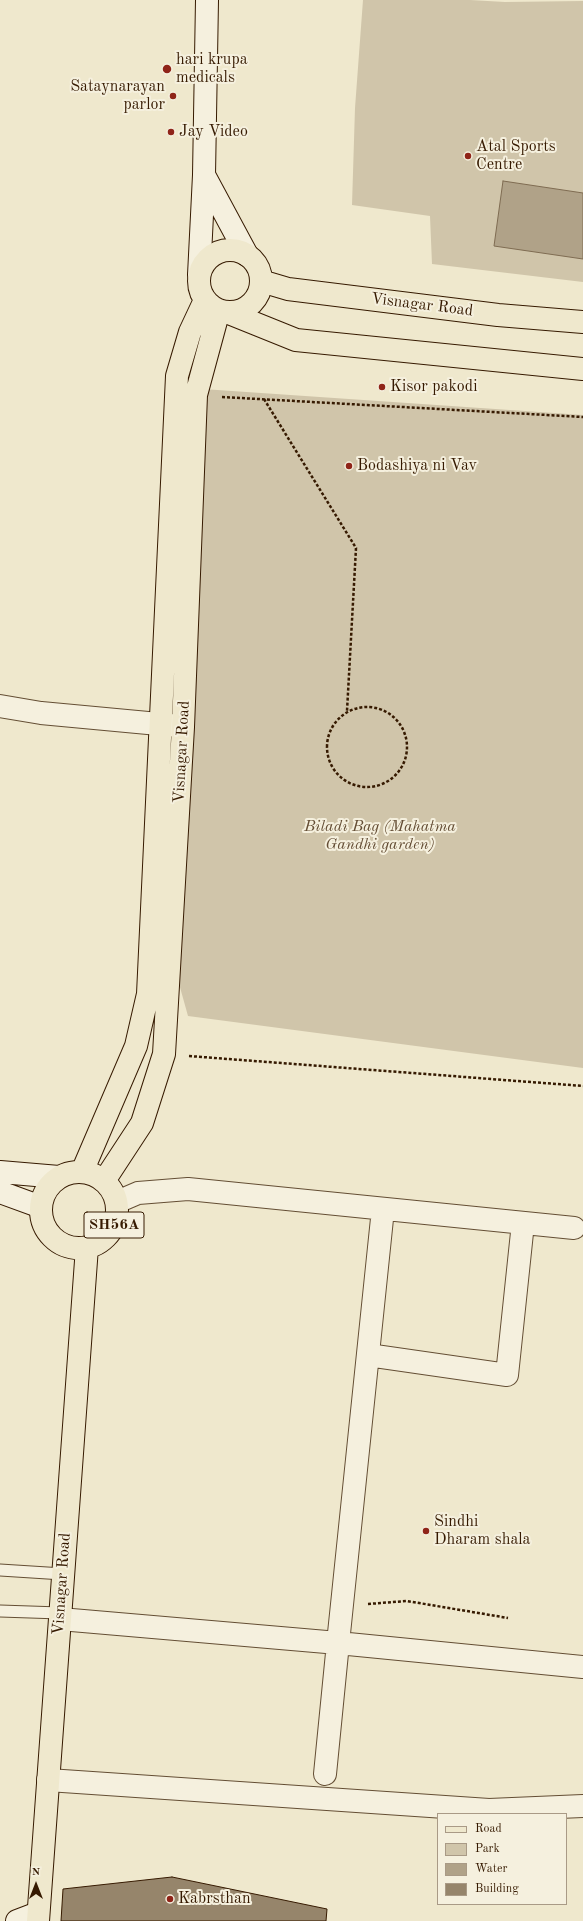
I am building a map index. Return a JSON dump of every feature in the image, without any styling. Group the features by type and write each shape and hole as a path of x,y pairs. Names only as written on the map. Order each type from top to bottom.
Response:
{"main road":[{"path":"218,308 237,312 252,304 258,297 261,281 260,271 255,262 247,255 233,250 218,253 206,262 199,275 201,293 218,308 296,340 583,369"},
{"name":"Visnagar Road","path":"261,281 288,288 498,315 583,322"},
{"path":"82,1172 136,1046 148,994 177,376 190,332 218,308"},
{"name":"Visnagar Road","path":"104,1181 142,1123 164,1054 183,726 196,395 218,308"},
{"path":"41,1207 44,1195 50,1185 59,1177 71,1172 82,1172 94,1175 104,1181"},
{"name":"SH56A","path":"41,1207 42,1219 46,1230 54,1238 70,1246 87,1247 108,1236 114,1225 117,1214 117,1202 112,1191 104,1181"},
{"name":"Visnagar Road","path":"38,1917 87,1247"}],"street":[{"path":"199,275 204,176 207,0"},
{"path":"204,176 247,255"},
{"path":"0,706 41,713 183,726"},
{"path":"0,1172 59,1177"},
{"path":"117,1202 138,1193 188,1189 574,1228"},
{"path":"0,1192 41,1207"},
{"path":"325,1774 383,1209"},
{"path":"368,1355 507,1375 523,1223"},
{"path":"60,1616 583,1667"},
{"path":"48,1780 489,1810 583,1806"},
{"path":"17,1921 38,1917"}],"lane":[{"path":"0,1570 63,1574"},
{"path":"0,1612 60,1616"}],"path":[{"path":"196,395 583,417"},
{"path":"264,399 356,548 347,711 337,719 330,730 326,743 327,756 332,768 340,778 351,785 364,787 377,786 389,780 399,772 405,760 407,746 405,733 398,721 387,712 374,707 360,707 347,711"},
{"path":"164,1054 583,1086"},
{"path":"342,1606 407,1601 508,1618"}],"green space":[{"name":"Atal Sports Centre","path":"363,0 470,0 505,2 583,1 583,282 432,264 430,216 352,205 355,108"},
{"name":"Biladi Bag (Mahatma Gandhi garden)","path":"188,388 583,415 583,1068 188,1016 171,955"}],"water":[{"path":"503,181 583,193 583,259 494,246"}],"building":[{"name":"Kabrsthan","path":"172,1877 327,1909 326,1921 61,1921 63,1889"}],"place":[{"name":"hari krupa medicals","path":"167,69"},
{"name":"Sataynarayan parlor","path":"173,96"},
{"name":"Jay Video","path":"171,132"},
{"name":"Atal Sports Centre","path":"468,156"},
{"name":"Kisor pakodi","path":"382,387"},
{"name":"Bodashiya ni Vav","path":"349,466"},
{"name":"Sindhi Dharam shala","path":"426,1531"},
{"name":"Kabrsthan","path":"170,1899"}]}
